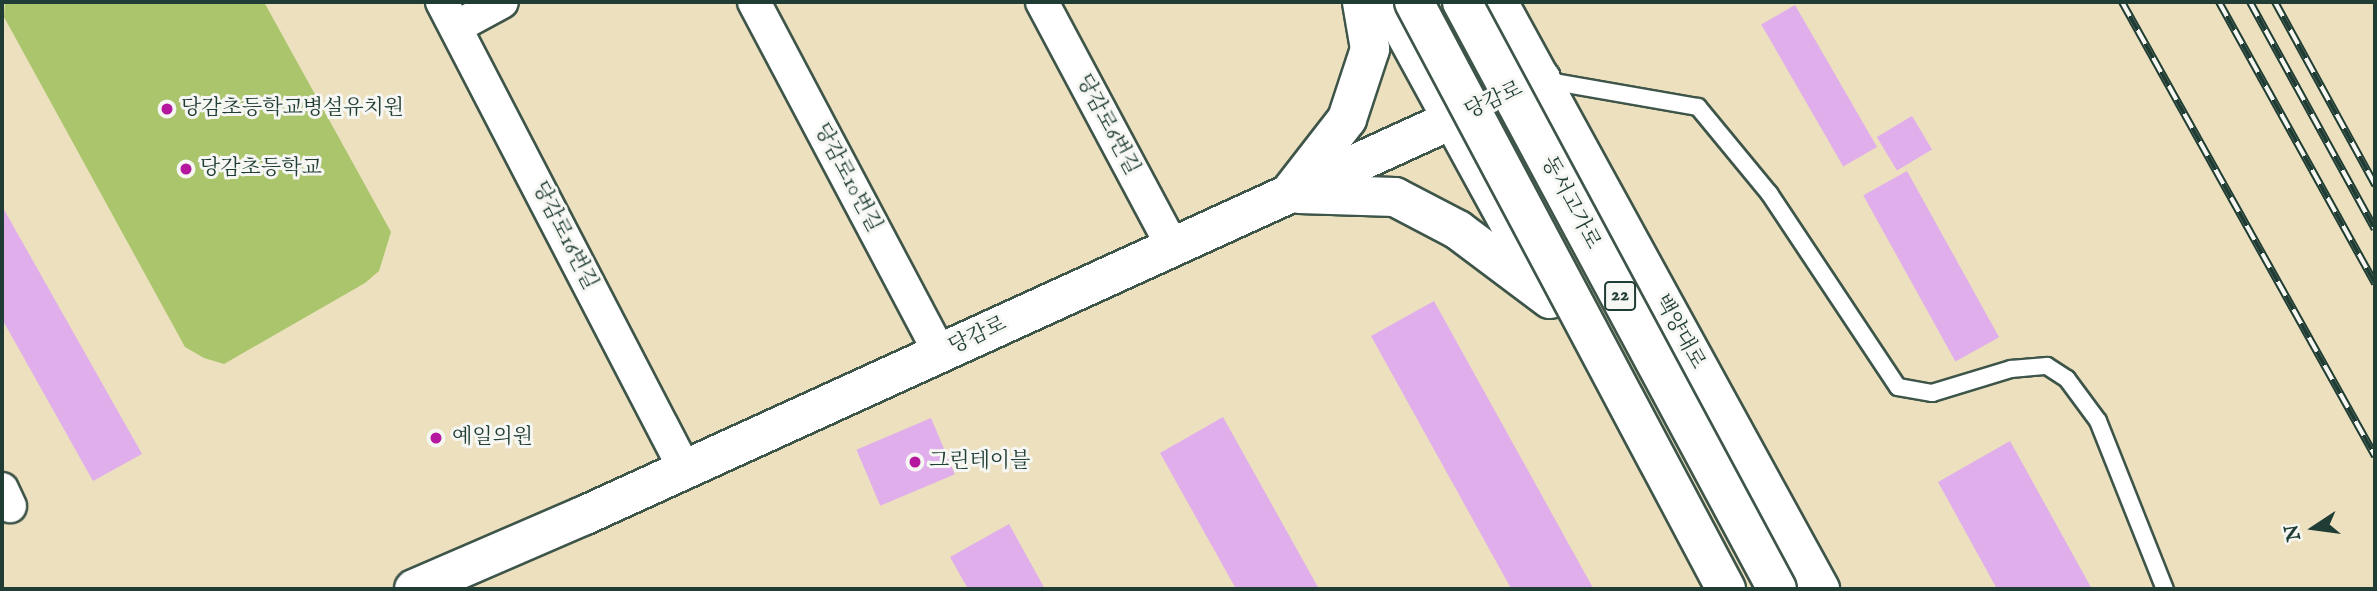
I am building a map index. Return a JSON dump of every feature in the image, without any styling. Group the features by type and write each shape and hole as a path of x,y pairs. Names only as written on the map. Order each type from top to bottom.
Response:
{"main road":[{"path":"1290,194 1347,119 1370,49 1362,2"},
{"path":"1388,2 1454,119 1706,589"},
{"name":"동서고가로","path":"1414,2 1727,589"},
{"name":"동서고가로","path":"1462,2 1777,589"},
{"name":"백양대로","path":"1498,2 1820,589"},
{"name":"당감로","path":"414,589 685,470 1541,79"},
{"path":"1290,194 1395,197 1458,230 1550,299"}],"street":[{"path":"449,14 502,2"},
{"name":"당감로10번길","path":"754,2 940,353"},
{"name":"당감로6번길","path":"1042,2 1172,247"},
{"name":"당감로16번길","path":"449,14 685,470"}],"lane":[{"path":"1541,79 1698,107 1769,193 1898,387 1932,393 2011,369 2047,366 2067,379 2098,421 2165,589"}],"green space":[{"path":"5,2 264,2 391,232 379,271 365,283 224,364 204,358 185,347 4,17"}],"building":[{"path":"1795,5 1877,147 1843,167 1761,24"},
{"path":"1912,116 1932,149 1897,171 1877,137"},
{"path":"1907,171 1999,337 1955,361 1863,195"},
{"path":"2,206 142,454 93,481 2,319"},
{"path":"1434,301 1594,589 1511,589 1371,336"},
{"path":"1223,417 1319,589 1236,589 1160,453"},
{"path":"931,418 955,474 880,506 856,450"},
{"path":"2010,441 2092,589 1997,589 1938,482"},
{"path":"1009,524 1045,589 968,589 950,557"}],"railway":[{"path":"2122,2 2375,456"},
{"path":"2219,2 2375,284"},
{"path":"2250,2 2375,229"},
{"path":"2275,2 2375,185"}],"place":[{"name":"당감초등학교병설유치원","path":"167,109"},
{"name":"당감초등학교","path":"186,169"},
{"name":"예일의원","path":"436,438"},
{"name":"그린테이블","path":"915,462"}]}
